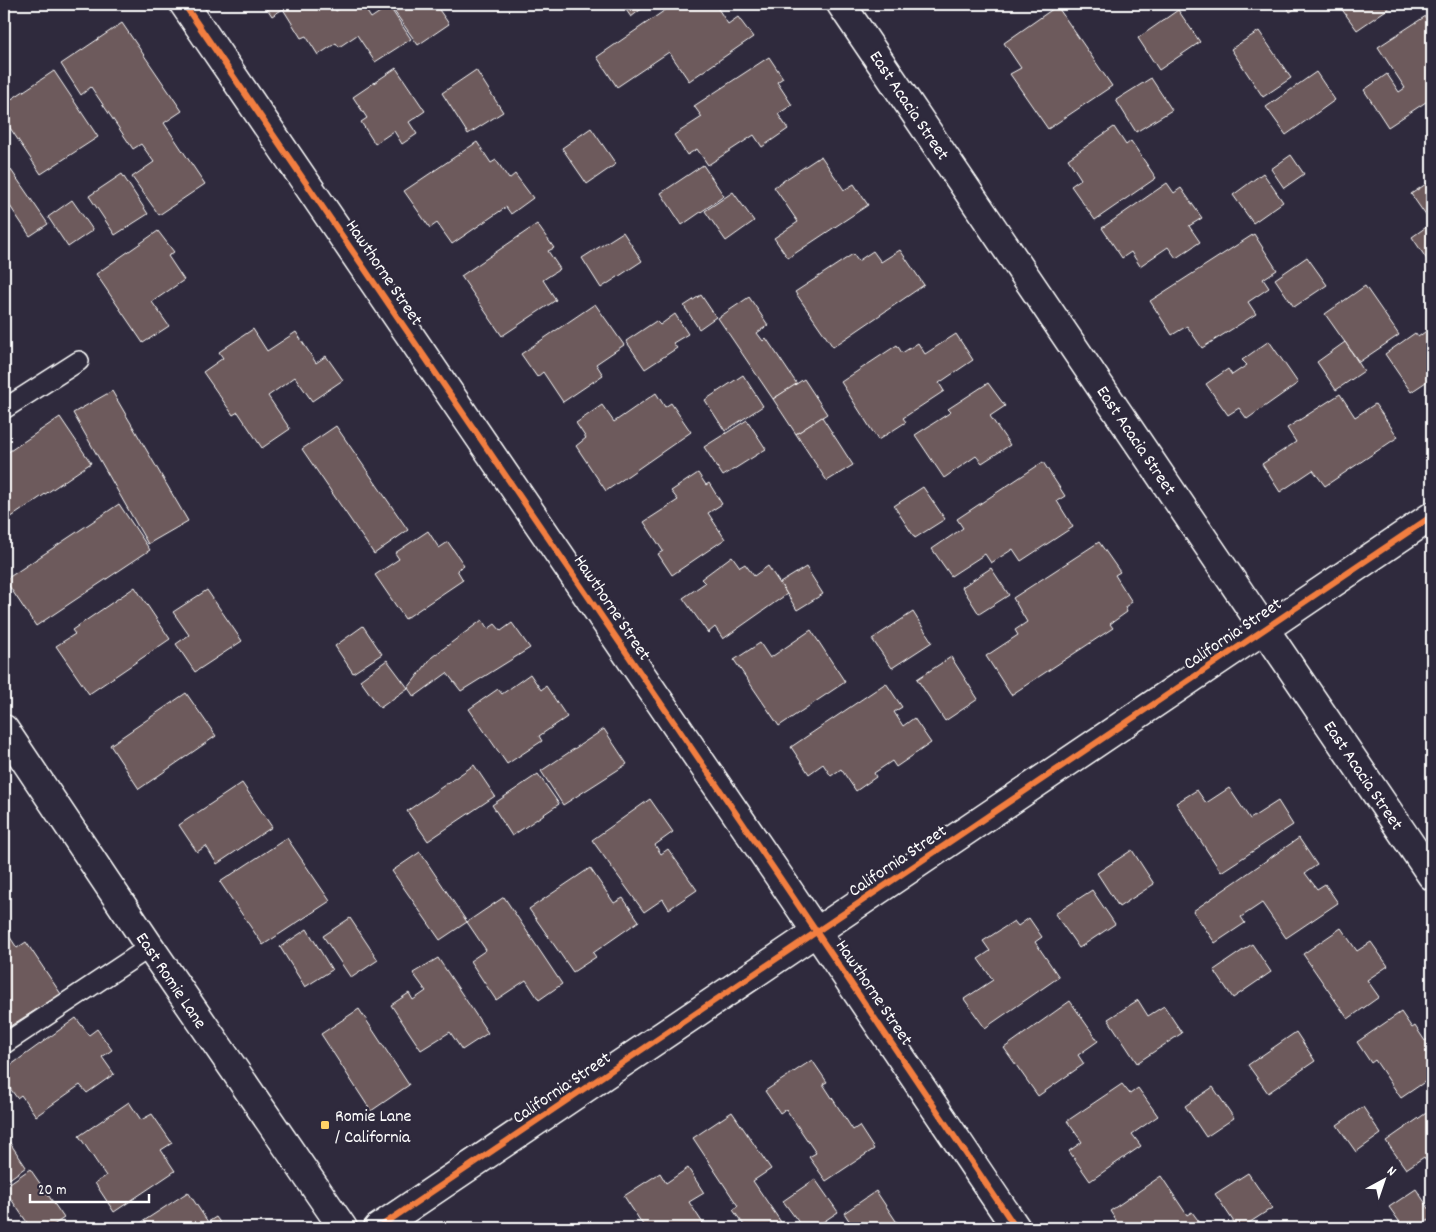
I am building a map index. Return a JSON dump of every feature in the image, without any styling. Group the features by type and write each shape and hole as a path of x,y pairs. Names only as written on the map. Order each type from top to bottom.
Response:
{"street":[{"name":"Hawthorne Street","path":"184,4 1016,1228"},
{"name":"East Acacia Street","path":"842,4 1432,876"},
{"name":"California Street","path":"378,1228 1432,516"},
{"name":"East Romie Lane","path":"4,729 150,948 343,1228"}],"lane":[{"path":"4,409 80,361"},
{"path":"4,1044 150,948"}],"building":[{"path":"264,4 331,4 336,11 347,4 362,4 371,18 389,6 411,39 375,62 357,35 339,47 336,43 318,55 306,36 301,38 283,9 272,16"},
{"path":"389,4 435,4 449,24 418,45"},
{"path":"561,4 575,4 565,10"},
{"path":"622,4 642,4 644,7 631,17"},
{"path":"674,4 715,4 728,24 738,17 753,37 689,81 669,52 617,87 597,57"},
{"path":"1285,4 1302,4 1290,12"},
{"path":"1338,4 1395,4 1357,30"},
{"path":"1057,6 1112,86 1048,129 1010,74 1021,68 1004,43"},
{"path":"1178,10 1200,42 1159,70 1138,38"},
{"path":"1432,12 1432,98 1388,127 1364,90 1387,74 1399,92 1405,88 1378,47"},
{"path":"122,23 182,111 164,123 205,184 159,215 132,177 154,162 141,144 133,149 91,87 81,95 61,64"},
{"path":"1259,31 1291,78 1263,97 1231,49"},
{"path":"769,57 783,78 777,82 792,105 778,114 788,129 762,147 754,135 708,165 697,149 687,155 674,135 702,117 694,106"},
{"path":"396,68 425,111 409,122 417,134 402,144 394,131 375,144 361,122 367,118 353,97"},
{"path":"476,70 503,112 468,134 442,93"},
{"path":"54,71 98,137 41,174 4,119 4,104"},
{"path":"1316,72 1335,100 1286,135 1266,107"},
{"path":"1151,78 1172,110 1136,132 1116,100"},
{"path":"1114,127 1126,145 1131,141 1156,178 1095,220 1071,186 1081,179 1068,159"},
{"path":"591,128 616,164 587,184 562,148"},
{"path":"477,142 491,163 496,160 509,179 515,174 533,198 511,214 506,207 452,244 437,223 430,228 404,191"},
{"path":"1291,155 1304,174 1284,188 1271,169"},
{"path":"821,156 844,190 854,184 868,205 788,258 774,238 798,222 774,187"},
{"path":"703,165 724,196 682,225 661,193"},
{"path":"11,170 48,224 30,236 4,197 4,175"},
{"path":"1263,173 1283,202 1253,223 1233,195"},
{"path":"122,174 148,214 115,235 89,196"},
{"path":"1432,180 1432,214 1427,217 1411,194"},
{"path":"1167,183 1174,193 1181,188 1202,218 1189,226 1200,242 1176,258 1168,247 1140,266 1131,252 1122,258 1102,228"},
{"path":"733,192 754,221 726,241 705,211"},
{"path":"72,200 93,230 68,247 48,217"},
{"path":"1432,223 1432,267 1412,237"},
{"path":"537,224 554,248 548,251 560,269 543,280 556,300 502,336 461,276"},
{"path":"158,231 174,252 168,256 184,280 152,302 169,326 143,343 96,274"},
{"path":"623,232 642,261 601,288 582,258"},
{"path":"1254,234 1277,270 1263,279 1269,288 1248,302 1256,314 1202,348 1187,326 1172,335 1150,301"},
{"path":"900,250 924,285 833,347 795,292 853,254 858,261 873,251 881,262"},
{"path":"1307,257 1327,285 1294,307 1275,279"},
{"path":"1365,286 1399,335 1359,362 1325,314"},
{"path":"701,295 716,317 699,329 684,306"},
{"path":"749,297 768,325 757,333 763,341 766,338 797,384 773,399 718,318"},
{"path":"595,304 624,345 596,364 603,375 563,402 543,372 537,377 521,354"},
{"path":"675,314 688,334 673,343 677,348 645,369 626,341 656,321 660,325"},
{"path":"1432,327 1432,348 1427,352 1432,360 1432,378 1411,392 1385,354 1415,333 1418,337"},
{"path":"253,329 267,351 296,332 316,363 326,356 343,380 312,401 295,377 268,396 290,429 262,448 238,412 233,415 203,372 223,358 219,352"},
{"path":"956,334 973,360 939,383 944,391 903,418 906,422 878,440 841,382 897,345 902,353 918,343 925,354"},
{"path":"1269,341 1298,383 1247,419 1239,408 1228,415 1206,384 1228,369 1232,375 1247,365 1242,360"},
{"path":"1345,342 1364,371 1336,390 1317,362"},
{"path":"743,375 763,406 725,431 705,400"},
{"path":"804,379 827,414 796,434 773,399"},
{"path":"988,383 1005,406 990,416 1010,445 982,463 976,456 944,478 915,435 951,412 948,409"},
{"path":"112,391 188,521 148,544 73,413"},
{"path":"656,393 665,407 671,403 691,432 606,491 576,446 586,438 576,423 602,405 614,422"},
{"path":"1340,394 1355,417 1375,404 1398,437 1325,486 1313,470 1280,492 1262,464 1296,442 1287,428"},
{"path":"60,417 91,463 4,522 4,455"},
{"path":"822,417 853,465 827,481 796,434"},
{"path":"747,420 766,449 723,476 704,447"},
{"path":"336,426 408,530 374,554 302,449"},
{"path":"1043,462 1065,496 1057,501 1073,527 1021,561 1013,549 991,563 985,554 951,576 932,549 963,528 957,519"},
{"path":"698,473 706,485 709,483 722,504 708,513 725,539 672,575 658,554 663,551 644,522 678,500 671,491"},
{"path":"923,487 945,519 915,538 894,506"},
{"path":"119,504 150,550 36,626 5,580"},
{"path":"428,531 439,548 448,542 464,565 457,570 463,580 405,619 375,575 399,559 395,553"},
{"path":"1099,542 1120,572 1115,575 1132,602 1125,607 1127,612 1110,624 1113,628 1011,695 986,656 1018,635 1015,630 1027,622 1013,598"},
{"path":"732,556 740,567 745,564 754,576 768,566 787,594 723,639 715,627 708,633 683,598 705,583 701,579"},
{"path":"806,567 823,594 797,610 780,583"},
{"path":"991,568 1009,595 979,614 962,587"},
{"path":"135,587 170,639 89,694 56,646 75,634 72,630"},
{"path":"207,590 242,641 195,672 176,644 189,635 173,612"},
{"path":"913,612 932,642 892,668 872,639"},
{"path":"482,620 488,629 495,624 501,631 512,623 530,648 461,691 447,673 414,697 408,688 432,657"},
{"path":"363,626 382,654 353,673 335,646"},
{"path":"811,630 845,682 779,726 734,660 760,643 770,658"},
{"path":"951,657 978,699 945,721 917,679"},
{"path":"387,660 408,688 380,708 360,680"},
{"path":"530,674 541,690 546,686 567,717 539,736 542,741 507,764 469,709 498,689 502,694"},
{"path":"886,683 902,707 894,712 903,726 914,718 931,743 896,767 892,761 874,773 876,777 856,791 841,769 831,776 823,764 809,774 791,747"},
{"path":"186,693 216,736 139,789 110,745"},
{"path":"604,729 627,764 563,805 541,771"},
{"path":"474,765 495,796 428,841 407,811"},
{"path":"538,774 559,804 512,836 492,805"},
{"path":"242,783 272,827 217,864 206,846 197,852 179,825"},
{"path":"1229,788 1250,819 1278,801 1293,825 1221,872 1176,803 1197,790 1206,803"},
{"path":"650,799 673,832 655,845 661,854 668,849 697,890 669,909 663,899 644,912 592,840"},
{"path":"287,838 330,901 263,945 220,882"},
{"path":"1299,838 1317,865 1305,873 1317,889 1325,884 1338,903 1286,938 1262,903 1241,917 1245,923 1215,943 1193,911"},
{"path":"1132,850 1154,884 1119,907 1097,873"},
{"path":"420,852 467,922 440,940 392,871"},
{"path":"590,868 614,903 623,898 639,921 593,953 596,957 573,972 529,909"},
{"path":"1092,890 1115,924 1079,948 1055,914"},
{"path":"504,897 562,984 539,1000 526,980 496,1000 470,961 486,950 467,922"},
{"path":"350,918 378,960 351,978 323,936"},
{"path":"1029,918 1042,937 1035,942 1059,977 985,1028 964,999 993,980 978,959 990,951 983,941 1014,921 1018,926"},
{"path":"4,928 17,948 26,942 61,994 4,1030"},
{"path":"1341,928 1357,951 1371,942 1388,966 1367,980 1379,997 1348,1019 1303,954"},
{"path":"307,929 332,970 305,987 280,947"},
{"path":"1252,944 1271,972 1233,998 1214,970"},
{"path":"438,958 488,1033 462,1050 450,1032 421,1050 391,1005 409,993 413,1000 426,991 413,973"},
{"path":"1138,1000 1148,1016 1164,1006 1182,1033 1137,1063 1108,1019"},
{"path":"1070,1001 1098,1041 1078,1055 1084,1064 1038,1096 1004,1048"},
{"path":"359,1009 409,1085 371,1111 321,1034"},
{"path":"1401,1012 1412,1028 1415,1026 1425,1041 1432,1036 1432,1077 1401,1098 1375,1060 1371,1063 1357,1042"},
{"path":"76,1018 89,1035 97,1029 112,1050 102,1057 114,1074 87,1093 80,1085 36,1116 21,1095 17,1098 4,1080 4,1070"},
{"path":"1296,1032 1315,1061 1268,1093 1248,1065"},
{"path":"812,1060 827,1082 823,1084 853,1130 859,1126 874,1149 826,1181 809,1157 816,1153 786,1109 780,1113 765,1091"},
{"path":"1122,1084 1130,1094 1138,1088 1158,1116 1132,1134 1141,1146 1090,1181 1069,1151 1082,1142 1067,1121"},
{"path":"1213,1087 1234,1118 1206,1137 1185,1106"},
{"path":"129,1102 141,1120 152,1114 172,1143 161,1150 175,1171 114,1212 95,1183 106,1176 79,1136"},
{"path":"1363,1107 1381,1134 1356,1152 1337,1125"},
{"path":"1432,1109 1432,1169 1424,1157 1406,1169 1386,1141"},
{"path":"732,1112 771,1169 753,1181 785,1228 746,1228 733,1210 738,1206 693,1138"},
{"path":"4,1134 26,1167 4,1183"},
{"path":"688,1168 704,1193 689,1202 706,1228 645,1228 624,1196 660,1173 666,1183"},
{"path":"30,1169 64,1218 49,1228 31,1228 4,1189 4,1187"},
{"path":"1248,1173 1272,1208 1241,1228 1238,1228 1215,1194"},
{"path":"1161,1176 1187,1215 1192,1212 1203,1227 1121,1228 1110,1211"},
{"path":"815,1179 838,1212 814,1228 803,1228 783,1201"},
{"path":"1416,1189 1432,1213 1432,1218 1417,1228 1404,1228 1389,1207"},
{"path":"876,1191 898,1224 892,1228 854,1228 844,1213"},
{"path":"188,1192 208,1222 216,1217 224,1228 133,1228"}],"cycle path":[{"path":"184,4 778,875 1016,1228"},
{"path":"378,1228 1432,516"}],"place":[{"name":"Romie Lane / California","path":"325,1125"}]}
